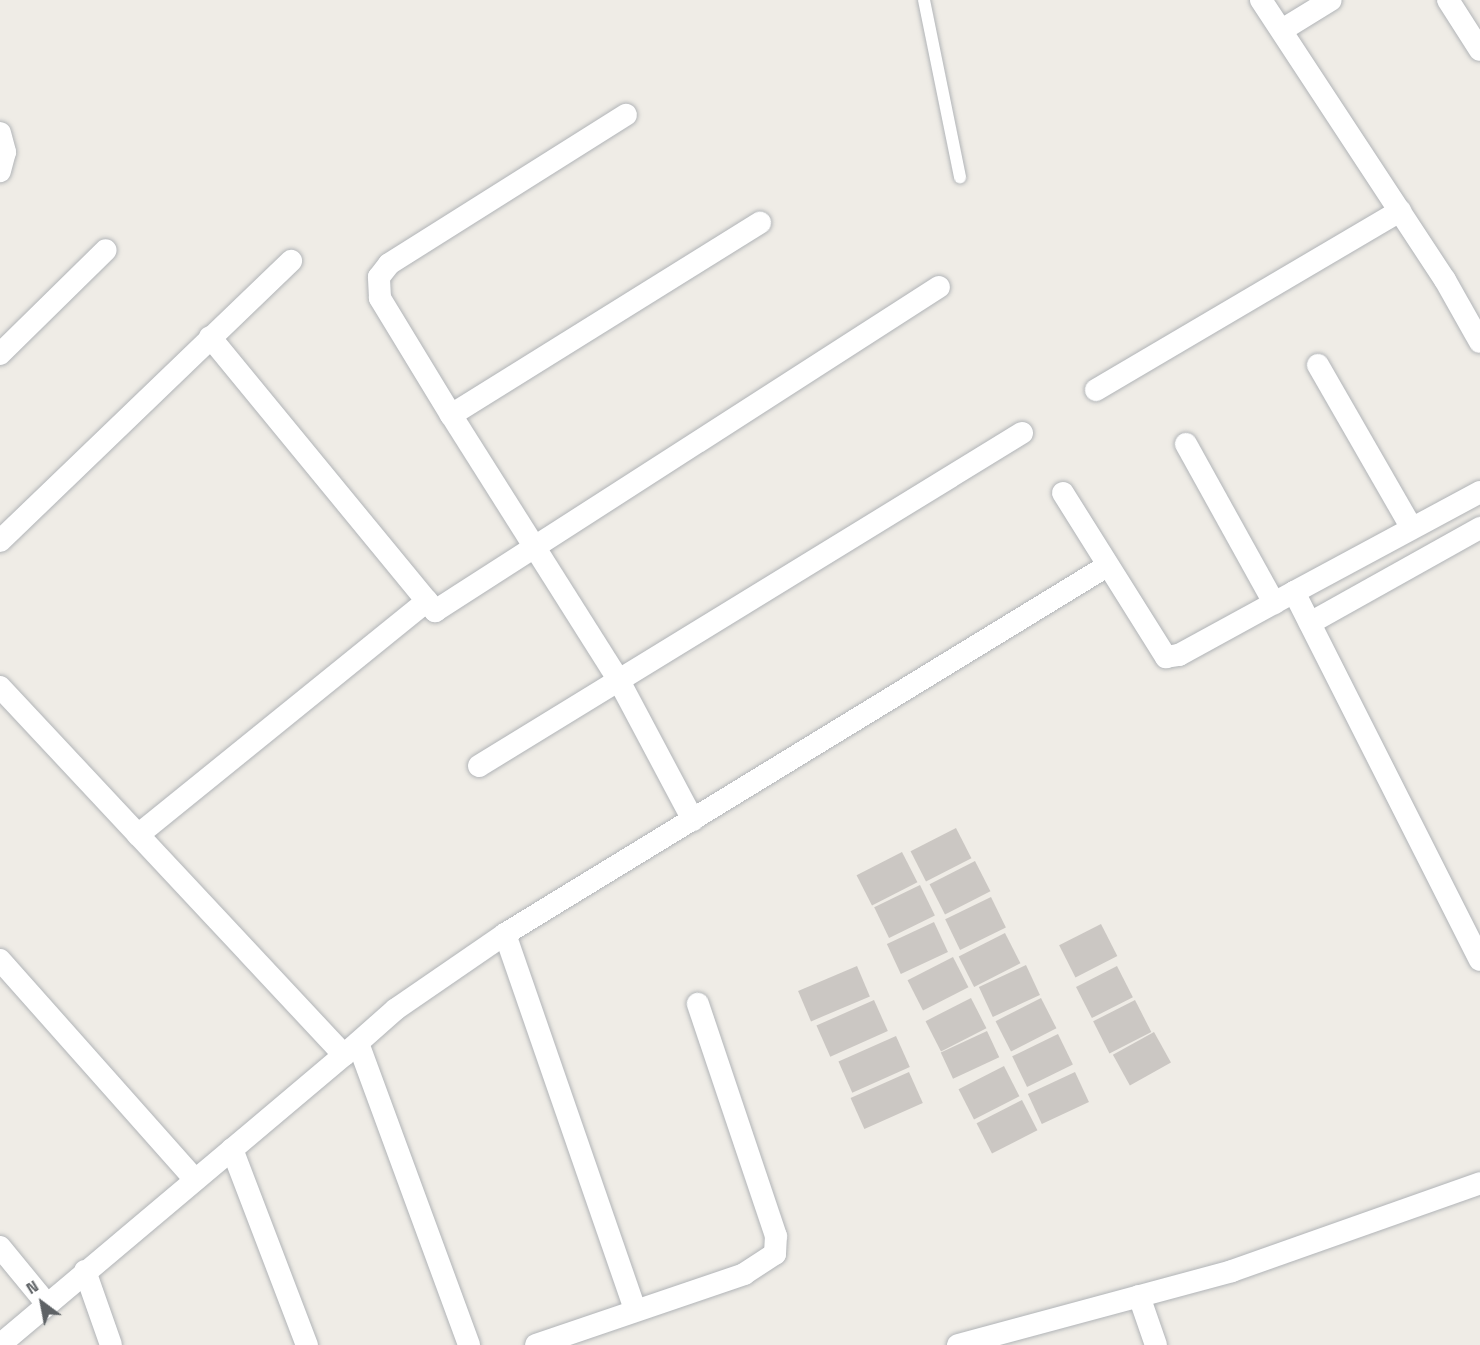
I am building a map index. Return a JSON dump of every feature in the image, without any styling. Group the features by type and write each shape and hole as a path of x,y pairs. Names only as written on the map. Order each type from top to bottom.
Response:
{"street":[{"path":"1261,0 1400,211 1480,342"},
{"path":"1282,30 1331,0"},
{"path":"1448,0 1480,50"},
{"path":"626,115 389,264 379,276 380,298 618,679 693,820"},
{"path":"0,134 5,152 0,171"},
{"path":"1096,390 1400,211"},
{"path":"451,415 760,223"},
{"path":"0,354 106,250"},
{"path":"0,541 291,261"},
{"path":"210,337 435,611 939,287"},
{"path":"1318,365 1411,527"},
{"path":"479,766 1022,433"},
{"path":"1186,444 1274,603"},
{"path":"1063,493 1166,657 1179,655 1411,527 1480,492"},
{"path":"1310,623 1480,528"},
{"path":"0,1345 46,1303 396,1009 505,934 1107,566"},
{"path":"1294,592 1480,960"},
{"path":"138,835 428,601"},
{"path":"0,687 138,835 351,1049 469,1345"},
{"path":"505,934 635,1310"},
{"path":"0,960 195,1180"},
{"path":"536,1345 744,1275 775,1254 776,1236 698,1004"},
{"path":"232,1149 307,1345"},
{"path":"961,1345 1232,1271 1480,1183"},
{"path":"0,1247 46,1303"},
{"path":"85,1271 111,1345"},
{"path":"1139,1296 1156,1345"}],"lane":[{"path":"924,0 960,177"}],"building":[{"path":"956,828 971,858 926,881 911,851"},
{"path":"902,852 917,882 872,905 857,875"},
{"path":"975,861 990,891 945,914 930,884"},
{"path":"920,885 935,916 889,938 874,907"},
{"path":"991,897 1006,928 960,950 945,919"},
{"path":"934,922 948,952 901,974 887,944"},
{"path":"1101,924 1117,956 1075,977 1059,945"},
{"path":"1005,933 1020,963 974,987 959,957"},
{"path":"953,957 968,987 923,1010 908,980"},
{"path":"1026,965 1040,995 993,1017 979,987"},
{"path":"857,966 870,996 811,1021 798,991"},
{"path":"1117,966 1133,997 1092,1018 1076,987"},
{"path":"971,998 986,1028 941,1051 926,1021"},
{"path":"1041,998 1056,1028 1011,1051 996,1021"},
{"path":"874,1000 888,1031 830,1057 816,1026"},
{"path":"1135,1000 1151,1032 1109,1053 1093,1021"},
{"path":"987,1031 999,1057 953,1079 941,1053"},
{"path":"1154,1032 1171,1063 1130,1085 1113,1055"},
{"path":"1058,1034 1073,1065 1027,1087 1012,1056"},
{"path":"896,1036 910,1067 852,1093 838,1062"},
{"path":"1004,1066 1019,1096 974,1119 959,1089"},
{"path":"909,1072 923,1103 864,1129 851,1098"},
{"path":"1075,1072 1089,1102 1042,1124 1028,1094"},
{"path":"1022,1100 1037,1130 992,1153 977,1123"}]}
